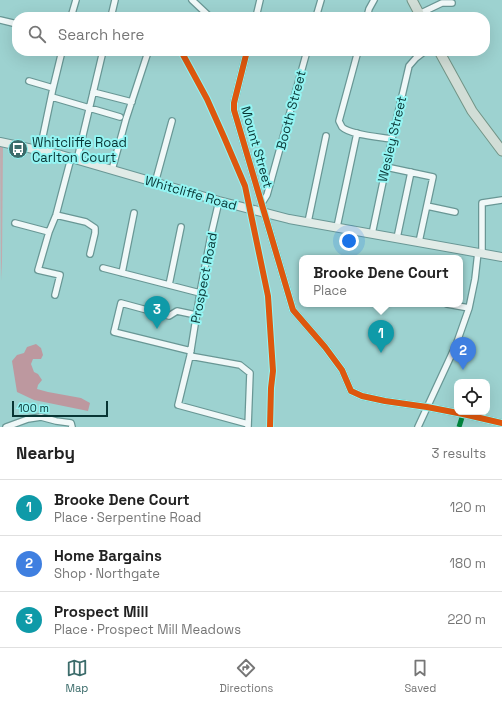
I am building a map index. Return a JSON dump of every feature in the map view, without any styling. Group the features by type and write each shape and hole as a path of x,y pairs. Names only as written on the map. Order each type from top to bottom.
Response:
{"main road":[{"path":"412,0 418,12"},
{"path":"442,56 472,111 502,151"},
{"name":"Whitcliffe Road","path":"0,142 74,159 265,213 502,257"}],"street":[{"path":"72,12 76,0"},
{"path":"112,12 115,0"},
{"path":"192,0 205,12"},
{"path":"257,12 260,0"},
{"path":"317,12 321,0"},
{"path":"368,12 374,0"},
{"path":"427,12 442,3 452,3"},
{"path":"0,20 12,23"},
{"path":"40,150 61,56"},
{"path":"55,295 60,275 38,270 49,232 74,159 89,108 102,56"},
{"path":"112,170 147,56"},
{"name":"Mount Street","path":"246,56 234,103 234,110 262,203"},
{"name":"Booth Street","path":"262,203 267,195 306,56"},
{"path":"357,56 339,121 342,127 349,132 392,139"},
{"name":"Wesley Street","path":"372,234 409,66 419,56"},
{"path":"29,81 53,88"},
{"path":"93,92 132,102"},
{"path":"52,96 120,117"},
{"path":"155,183 172,121"},
{"path":"337,227 357,133"},
{"path":"308,222 326,136"},
{"path":"386,167 433,176 419,242"},
{"path":"397,238 411,172"},
{"path":"418,427 456,344 469,308 480,253 482,203 502,200"},
{"name":"Prospect Road","path":"219,201 211,235 185,379 178,406 248,426"},
{"path":"262,203 293,310 325,347 342,370 351,391 362,396 378,400 427,407 502,423"},
{"path":"426,206 455,212"},
{"path":"122,273 134,213"},
{"path":"56,215 86,222 95,228 90,254"},
{"path":"15,223 49,232"},
{"path":"169,285 181,227"},
{"path":"103,268 200,293"},
{"path":"196,315 178,311 169,316 121,304 114,332 240,365 250,373 248,426"},
{"path":"463,307 469,308"},
{"path":"6,427 41,416 56,421 72,423 72,427"}],"shaded area":[{"path":"0,146 3,147 1,281"},
{"path":"36,344 41,348 43,355 41,359 33,359 31,364 34,372 38,374 42,380 37,389 81,398 90,403 88,411 34,400 17,392 12,361 17,355 24,353 27,347"}],"marked path":[{"path":"459,427 463,415"}],"cycle path":[{"path":"184,56 207,99 245,186 268,296 273,371 270,427"},
{"path":"246,56 234,103 234,110 293,310 325,347 342,370 351,391 362,396 385,401 427,407 502,423"}],"place":[{"name":"Whitcliffe Road Carlton Court","path":"18,149"},
{"name":"Prospect Mill","path":"157,329"},
{"name":"Brooke Dene Court","path":"381,353"},
{"name":"Home Bargains","path":"463,370"}]}
